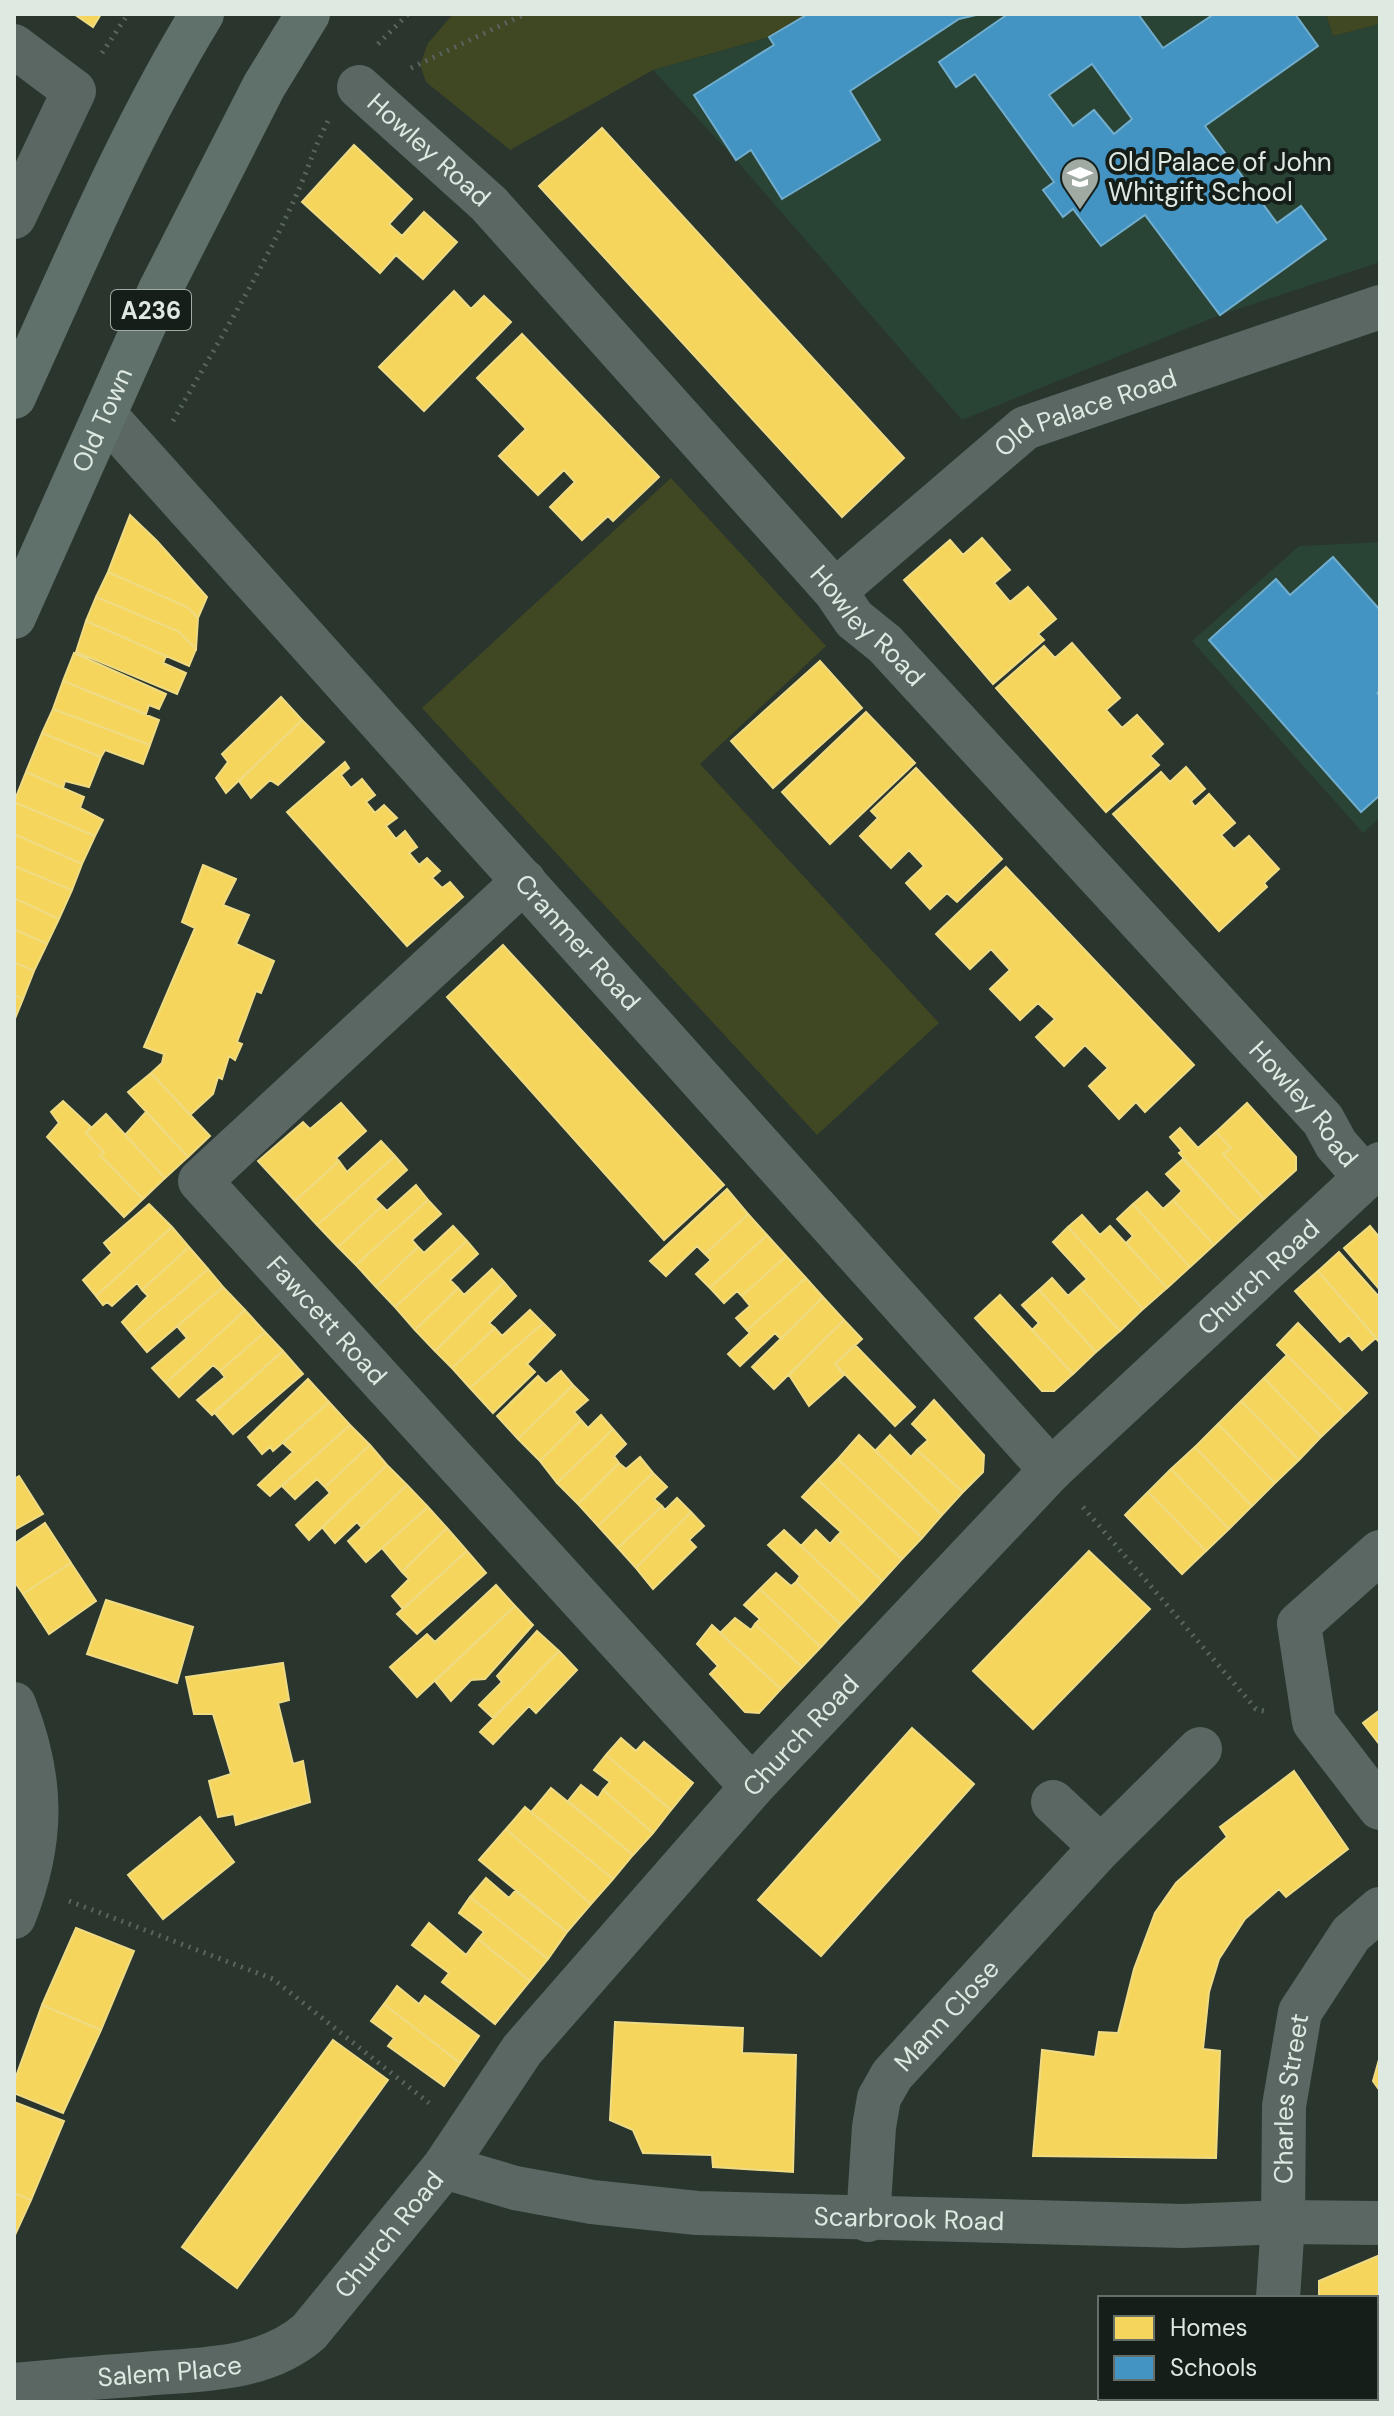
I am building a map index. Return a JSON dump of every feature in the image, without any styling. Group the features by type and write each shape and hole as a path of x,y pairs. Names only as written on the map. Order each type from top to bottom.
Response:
{"main road":[{"path":"14,397 111,186 162,83 202,14"},
{"name":"Old Town","path":"14,617 160,290 264,86 308,14"}],"street":[{"path":"14,46 74,91 14,217"},
{"name":"Howley Road","path":"359,87 489,204 835,591 854,619 885,644 1323,1120 1336,1144 1372,1170"},
{"name":"Old Palace Road","path":"835,591 1025,428 1380,307"},
{"name":"Cranmer Road","path":"105,415 1051,1470"},
{"name":"Fawcett Road","path":"524,881 200,1181 752,1787"},
{"name":"Church Road","path":"276,2354 295,2344 321,2321 454,2149 522,2050 752,1787 1051,1470 1372,1170"},
{"path":"1380,1552 1299,1624 1314,1722 1380,1808"},
{"path":"14,1704 34,1765 37,1793 33,1849 20,1901"},
{"name":"Mann Close","path":"868,2220 874,2127 879,2098 892,2075 1101,1847 1200,1749"},
{"path":"1053,1802 1101,1847"},
{"name":"Charles Street","path":"1278,2296 1283,2222 1284,2106 1300,2012 1351,1934 1380,1909"},
{"name":"Scarbrook Road","path":"454,2149 515,2188 606,2204 697,2213 868,2220 1182,2226 1283,2222 1380,2223"},
{"name":"Salem Place","path":"14,2385 235,2366 276,2354"}],"path":[{"path":"147,465 251,283 336,107 359,87 420,65 525,14"},
{"path":"1051,1470 1256,1709 1314,1722"},
{"path":"20,1901 273,1979 454,2149"}],"shaded area":[{"path":"453,14 808,14 769,37 653,70 510,150 426,82 420,65 428,43"},
{"name":"Old Palace of John Whitgift School","path":"808,14 1326,14 1333,36 1380,24 1380,262 1220,315 962,420 736,160 653,70 769,37"},
{"path":"1326,14 1380,14 1380,24 1333,36"},
{"path":"671,478 826,646 700,764 939,1023 817,1135 422,708"},
{"path":"1380,542 1380,818 1363,833 1192,641 1299,546"}],"building: Homes":[{"path":"74,14 101,14 93,27"},
{"path":"602,128 904,458 842,517 539,186"},
{"path":"354,145 412,199 389,224 402,236 424,212 457,242 423,279 396,255 380,273 302,202"},
{"path":"454,291 471,309 484,296 511,322 424,411 379,367"},
{"path":"522,334 659,477 613,521 608,516 582,540 550,507 575,482 564,470 538,495 499,456 526,429 477,378"},
{"path":"130,515 207,597 198,618 187,607 108,572"},
{"path":"982,538 1010,570 994,583 1010,602 1028,587 1056,619 1038,634 1044,640 993,684 904,580 950,540 963,555"},
{"path":"108,572 187,607 198,618 196,649 178,631 96,597"},
{"path":"96,597 178,631 196,649 189,666 86,621"},
{"path":"86,621 166,656 163,663 186,673 177,694 76,652"},
{"path":"1072,643 1120,698 1106,710 1122,728 1137,715 1163,744 1150,756 1159,765 1106,812 996,688 1044,646 1055,658"},
{"path":"74,653 166,694 159,709 149,705 146,714 63,681"},
{"path":"820,661 862,708 773,788 731,741"},
{"path":"63,681 159,720 150,745 53,709"},
{"path":"281,697 302,720 226,793 216,778 228,762 222,754"},
{"path":"53,709 150,745 143,764 105,750 101,757 42,733"},
{"path":"866,712 915,763 830,844 782,792"},
{"path":"302,720 324,742 278,785 270,780 251,798 239,781"},
{"path":"42,733 101,757 89,787 65,781 63,788 26,772"},
{"path":"345,762 349,768 341,775 351,788 362,779 375,795 366,802 375,813 384,805 397,818 386,826 396,839 405,831 417,847 409,853 419,865 427,858 440,871 432,878 442,888 450,882 463,897 407,946 287,812"},
{"path":"1186,767 1205,789 1191,801 1195,807 1209,794 1235,823 1221,835 1234,849 1249,836 1279,869 1264,883 1267,887 1219,931 1113,814 1161,772 1170,782"},
{"path":"916,768 1002,859 957,902 947,893 930,909 906,883 924,866 909,850 891,868 860,836 878,818 871,811"},
{"path":"26,772 84,797 80,808 103,820 95,836 14,802"},
{"path":"14,802 95,836 82,864 14,834"},
{"path":"14,834 82,864 72,890 14,866"},
{"path":"203,865 236,879 223,905 249,915 236,944 274,961 261,993 256,991 237,1042 242,1044 235,1060 229,1056 222,1079 218,1077 213,1094 190,1115 151,1073 162,1063 164,1054 144,1047 195,928 182,922"},
{"path":"14,866 72,890 59,919 14,898"},
{"path":"1006,867 1194,1065 1145,1112 1136,1102 1119,1119 1089,1086 1108,1068 1085,1045 1064,1066 1036,1037 1055,1019 1038,1003 1020,1020 990,989 1010,970 991,949 970,969 936,934"},
{"path":"14,898 59,919 47,944 14,929"},
{"path":"14,929 47,944 34,971 14,962"},
{"path":"503,945 724,1185 664,1240 447,997"},
{"path":"14,962 34,971 23,999 14,995"},
{"path":"14,995 23,999 14,1021"},
{"path":"151,1073 210,1136 188,1157 128,1092"},
{"path":"63,1101 91,1127 86,1133 104,1152 100,1155 143,1199 124,1217 47,1137 59,1123 51,1112"},
{"path":"341,1103 366,1131 336,1158 339,1161 295,1201 258,1161 303,1122 310,1129"},
{"path":"1247,1103 1296,1157 1296,1170 1264,1199 1223,1154 1231,1148 1216,1132"},
{"path":"146,1112 188,1157 165,1178 125,1135"},
{"path":"106,1114 165,1178 143,1199 100,1155 104,1152 86,1133"},
{"path":"1180,1128 1198,1148 1216,1132 1231,1148 1223,1154 1264,1199 1240,1221 1179,1153 1182,1151 1170,1137"},
{"path":"381,1141 395,1156 317,1225 295,1201 339,1161 347,1172"},
{"path":"395,1156 407,1170 375,1199 382,1206 338,1247 317,1225"},
{"path":"1183,1159 1240,1221 1214,1245 1173,1200 1182,1191 1166,1174"},
{"path":"416,1185 428,1200 356,1265 338,1247 382,1206 387,1211"},
{"path":"727,1189 748,1214 705,1254 697,1246 666,1276 650,1261"},
{"path":"1147,1192 1163,1209 1173,1200 1214,1245 1190,1267 1133,1204"},
{"path":"428,1200 441,1214 412,1240 418,1247 376,1287 356,1265"},
{"path":"149,1204 172,1227 96,1296 83,1280 112,1253 104,1243"},
{"path":"1133,1204 1190,1267 1167,1288 1126,1243 1133,1236 1117,1219"},
{"path":"748,1214 767,1235 710,1288 696,1274 711,1260 705,1254"},
{"path":"1082,1215 1100,1235 1110,1226 1167,1288 1143,1309 1068,1227"},
{"path":"453,1226 467,1241 395,1307 376,1287 418,1247 424,1253"},
{"path":"1370,1226 1380,1238 1380,1290 1344,1248"},
{"path":"172,1227 189,1247 142,1290 137,1283 112,1306 107,1302 103,1305 96,1296"},
{"path":"1068,1227 1143,1309 1120,1331 1079,1286 1087,1279 1053,1242"},
{"path":"767,1235 786,1256 742,1296 737,1291 724,1303 710,1288"},
{"path":"467,1241 478,1254 450,1280 458,1288 415,1330 395,1307"},
{"path":"189,1247 208,1269 132,1334 122,1322 148,1296 142,1290"},
{"path":"1339,1252 1380,1298 1380,1343 1318,1271"},
{"path":"786,1256 806,1278 747,1330 736,1318 750,1306 742,1296"},
{"path":"208,1269 223,1287 147,1352 132,1334"},
{"path":"492,1269 504,1282 435,1351 415,1330 458,1288 464,1295"},
{"path":"1318,1271 1376,1338 1362,1350 1349,1335 1340,1342 1295,1291"},
{"path":"806,1278 823,1297 781,1339 775,1333 740,1366 728,1354 750,1333 747,1330"},
{"path":"1052,1278 1068,1296 1079,1286 1120,1331 1096,1352 1039,1290"},
{"path":"504,1282 516,1296 489,1323 495,1328 452,1368 435,1351"},
{"path":"223,1287 245,1310 166,1383 152,1368 187,1338 177,1326"},
{"path":"1039,1290 1096,1352 1073,1374 1032,1330 1039,1323 1022,1305"},
{"path":"1000,1295 1073,1374 1054,1391 1042,1391 975,1318"},
{"path":"823,1297 844,1320 774,1389 752,1367"},
{"path":"245,1310 265,1332 220,1371 213,1365 179,1397 166,1383"},
{"path":"530,1310 543,1323 470,1388 452,1368 495,1328 502,1336"},
{"path":"844,1320 862,1339 835,1364 844,1375 809,1406 789,1375"},
{"path":"543,1323 555,1335 527,1364 535,1372 493,1413 470,1388"},
{"path":"1298,1323 1367,1393 1345,1414 1277,1345"},
{"path":"265,1332 283,1351 212,1415 197,1400 225,1377 220,1371"},
{"path":"855,1345 915,1407 895,1426 835,1364"},
{"path":"283,1351 303,1374 233,1434 214,1412"},
{"path":"1287,1355 1345,1414 1321,1437 1264,1378"},
{"path":"561,1371 573,1385 518,1439 497,1416 538,1376 546,1384"},
{"path":"1264,1378 1321,1437 1299,1460 1241,1401"},
{"path":"308,1379 329,1402 273,1451 270,1447 262,1454 248,1437"},
{"path":"573,1385 588,1400 574,1412 581,1420 540,1461 518,1439"},
{"path":"934,1400 984,1455 983,1472 963,1492 917,1450 928,1440 912,1424"},
{"path":"1241,1401 1299,1460 1275,1483 1218,1424"},
{"path":"329,1402 350,1425 270,1496 258,1485 293,1452 283,1443"},
{"path":"601,1415 613,1429 557,1483 540,1461 581,1420 588,1428"},
{"path":"1218,1424 1275,1483 1252,1506 1195,1447"},
{"path":"350,1425 370,1445 325,1487 317,1479 295,1499 282,1486"},
{"path":"613,1429 626,1444 614,1456 619,1463 578,1504 557,1483"},
{"path":"859,1435 942,1515 922,1538 838,1459"},
{"path":"890,1435 911,1457 917,1450 963,1492 942,1515 875,1451"},
{"path":"370,1445 387,1465 309,1540 296,1525 330,1493 325,1487"},
{"path":"1195,1447 1252,1506 1229,1529 1171,1469"},
{"path":"640,1457 653,1473 598,1526 578,1504 619,1463 626,1469"},
{"path":"838,1459 922,1538 902,1559 818,1480"},
{"path":"387,1465 407,1485 362,1528 357,1522 335,1543 322,1527"},
{"path":"1171,1469 1229,1529 1206,1551 1148,1492"},
{"path":"653,1473 667,1487 654,1499 662,1506 618,1548 598,1526"},
{"path":"19,1476 43,1514 14,1530 14,1479"},
{"path":"818,1480 902,1559 882,1581 836,1537 841,1532 802,1497"},
{"path":"407,1485 428,1507 366,1562 348,1541"},
{"path":"1148,1492 1206,1551 1182,1574 1125,1515"},
{"path":"677,1498 691,1512 636,1568 618,1548 662,1506 665,1510"},
{"path":"428,1507 447,1528 402,1572 382,1548"},
{"path":"691,1512 704,1526 689,1540 696,1547 653,1589 636,1568"},
{"path":"45,1523 71,1563 23,1594 14,1581 14,1544"},
{"path":"447,1528 467,1551 403,1609 392,1596 409,1579 402,1572"},
{"path":"784,1530 862,1603 841,1625 796,1582 800,1576 768,1545"},
{"path":"816,1530 830,1544 836,1537 882,1581 862,1603 801,1546"},
{"path":"467,1551 486,1573 417,1634 397,1614"},
{"path":"1089,1551 1150,1609 1033,1729 973,1671"},
{"path":"71,1563 96,1601 49,1634 23,1594"},
{"path":"776,1573 791,1586 796,1582 841,1625 821,1647 760,1589"},
{"path":"496,1585 515,1606 417,1697 390,1667 427,1634 435,1642"},
{"path":"760,1589 821,1647 802,1667 755,1624 760,1619 744,1605"},
{"path":"106,1600 193,1627 177,1683 87,1654"},
{"path":"515,1606 533,1625 485,1679 471,1680 451,1701 435,1681"},
{"path":"735,1618 751,1630 755,1624 802,1667 781,1689 720,1633"},
{"path":"712,1625 781,1689 759,1713 745,1712 710,1674 718,1666 697,1644"},
{"path":"537,1631 559,1651 493,1718 479,1705 502,1682 497,1676"},
{"path":"559,1651 577,1670 536,1713 529,1706 493,1744 480,1732"},
{"path":"283,1663 289,1700 278,1703 293,1764 303,1761 310,1802 236,1825 234,1814 218,1817 209,1781 231,1774 213,1714 194,1714 186,1677"},
{"path":"1380,1710 1380,1745 1363,1723"},
{"path":"912,1728 974,1784 821,1956 758,1900"},
{"path":"621,1738 636,1751 644,1742 693,1783 671,1810 606,1755"},
{"path":"606,1755 671,1810 653,1833 603,1790 610,1782 594,1770"},
{"path":"1294,1771 1348,1849 1286,1897 1279,1889 1245,1919 1219,1959 1209,1992 1203,2049 1220,2051 1216,2158 1033,2156 1042,2050 1095,2057 1099,2032 1118,2033 1134,1969 1155,1913 1176,1883 1227,1837 1220,1827"},
{"path":"581,1785 598,1798 603,1790 653,1833 633,1855 568,1801"},
{"path":"551,1788 633,1855 613,1879 531,1812"},
{"path":"525,1807 613,1879 591,1904 506,1829"},
{"path":"200,1817 234,1862 163,1919 128,1875"},
{"path":"506,1829 591,1904 567,1932 479,1860"},
{"path":"486,1878 509,1898 515,1891 567,1932 548,1959 470,1897"},
{"path":"470,1897 548,1959 530,1981 478,1939 484,1932 459,1913"},
{"path":"429,1923 466,1955 478,1939 530,1981 495,2024 442,1982 449,1973 412,1945"},
{"path":"76,1928 134,1951 101,2030 42,2005"},
{"path":"397,1986 419,2004 425,1996 479,2036 460,2063 384,2004"},
{"path":"384,2004 460,2063 444,2086 388,2046 394,2038 371,2021"},
{"path":"42,2005 101,2030 63,2113 14,2093 14,2082"},
{"path":"615,2022 743,2028 742,2053 796,2055 793,2172 713,2167 712,2155 643,2153 633,2130 610,2120"},
{"path":"333,2040 388,2080 237,2288 182,2247"},
{"path":"1380,2056 1380,2091 1373,2081"},
{"path":"14,2102 64,2121 31,2200 14,2193"},
{"path":"14,2193 31,2200 14,2237"},
{"path":"1380,2255 1380,2402 1320,2402 1378,2400 1378,2296 1319,2296 1319,2281"}],"building: Schools":[{"path":"808,14 980,14 959,19 850,91 880,140 782,199 751,150 736,160 694,95 774,45 769,37"},
{"path":"1008,14 1138,14 1163,48 1211,16 1209,14 1295,14 1318,46 1205,126 1277,223 1301,206 1326,239 1220,315 1145,215 1101,246 1073,209 1063,217 1043,190 1054,182 975,74 956,87 939,62","holes":["1092,64 1132,119 1114,134 1094,110 1073,126 1049,95"]},
{"path":"1333,557 1380,610 1380,691 1377,693 1380,696 1380,795 1361,812 1209,640 1276,579 1290,595"}],"place":[{"name":"Old Palace of John Whitgift School","path":"1080,211"}]}
